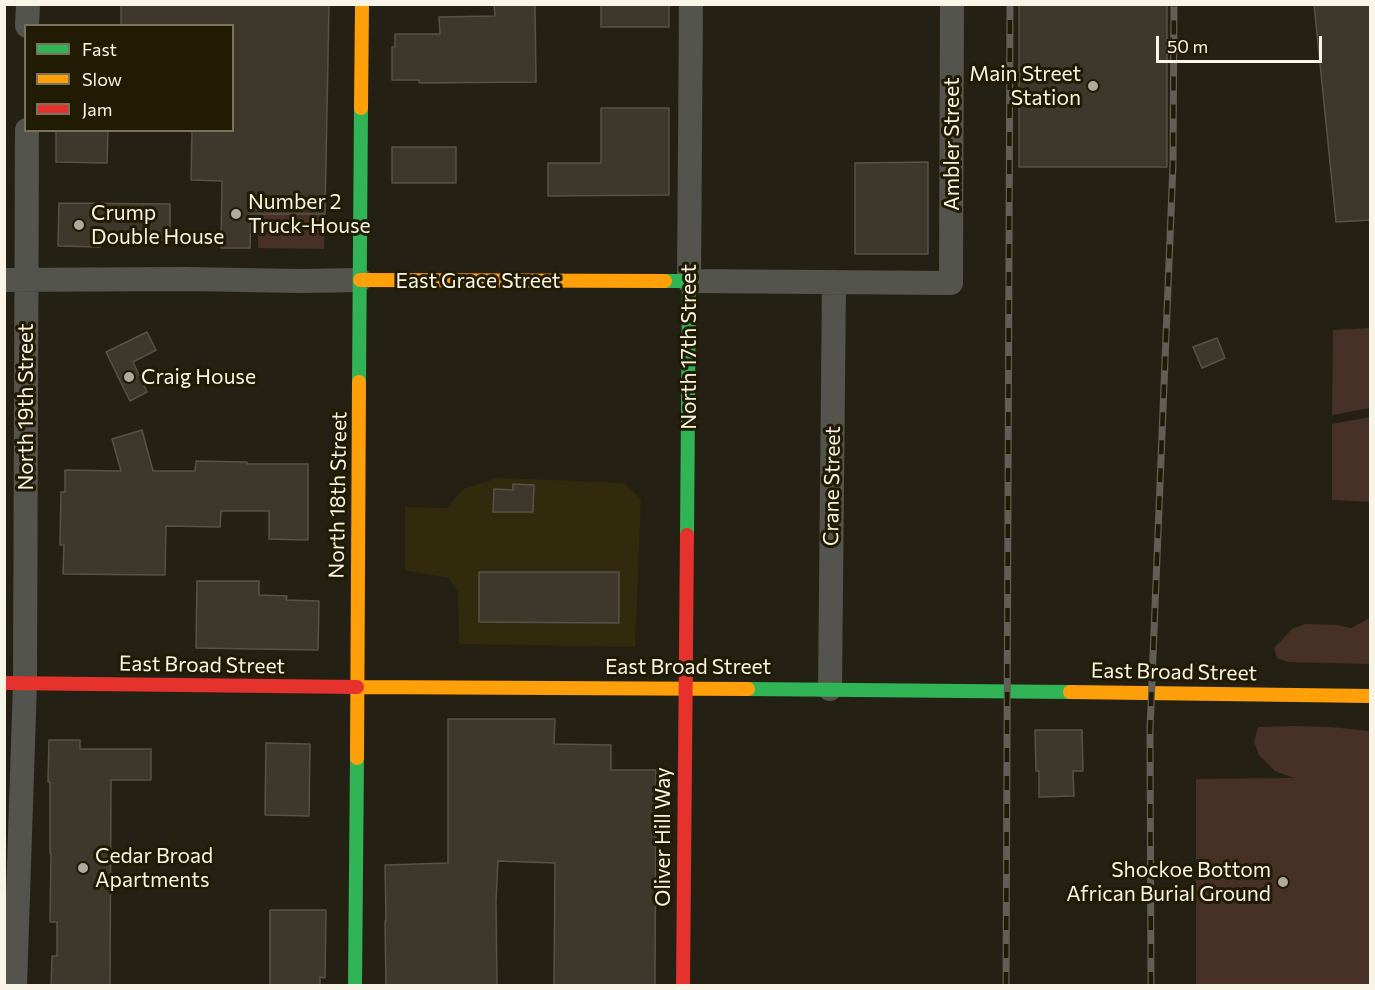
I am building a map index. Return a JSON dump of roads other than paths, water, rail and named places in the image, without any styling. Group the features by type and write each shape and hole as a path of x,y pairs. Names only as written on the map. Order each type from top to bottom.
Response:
{"main road":[{"name":"North 18th Street","path":"355,986 362,4"},
{"name":"East Grace Street","path":"360,280 689,281"},
{"name":"North 17th Street","path":"686,688 689,281"},
{"name":"East Broad Street","path":"15,683 169,686 830,689 1371,696"},
{"name":"Oliver Hill Way","path":"683,986 686,688"}],"street":[{"path":"27,24 28,4"},
{"name":"North 17th Street","path":"689,281 691,4"},
{"name":"Ambler Street","path":"951,283 952,4"},
{"name":"North 19th Street","path":"15,986 16,280 27,132"},
{"name":"East Grace Street","path":"16,280 360,280"},
{"name":"East Grace Street","path":"689,281 951,283"},
{"name":"Crane Street","path":"830,689 834,282"}],"railway":[{"path":"1006,986 1010,4"},
{"path":"1151,986 1150,730 1173,164 1174,4"}],"place":[{"name":"Main Street Station","path":"1093,86"},
{"name":"Number 2 Truck-House","path":"236,214"},
{"name":"Crump Double House","path":"79,225"},
{"name":"Craig House","path":"129,377"},
{"name":"Cedar Broad Apartments","path":"83,868"},
{"name":"Shockoe Bottom African Burial Ground","path":"1283,882"}]}
